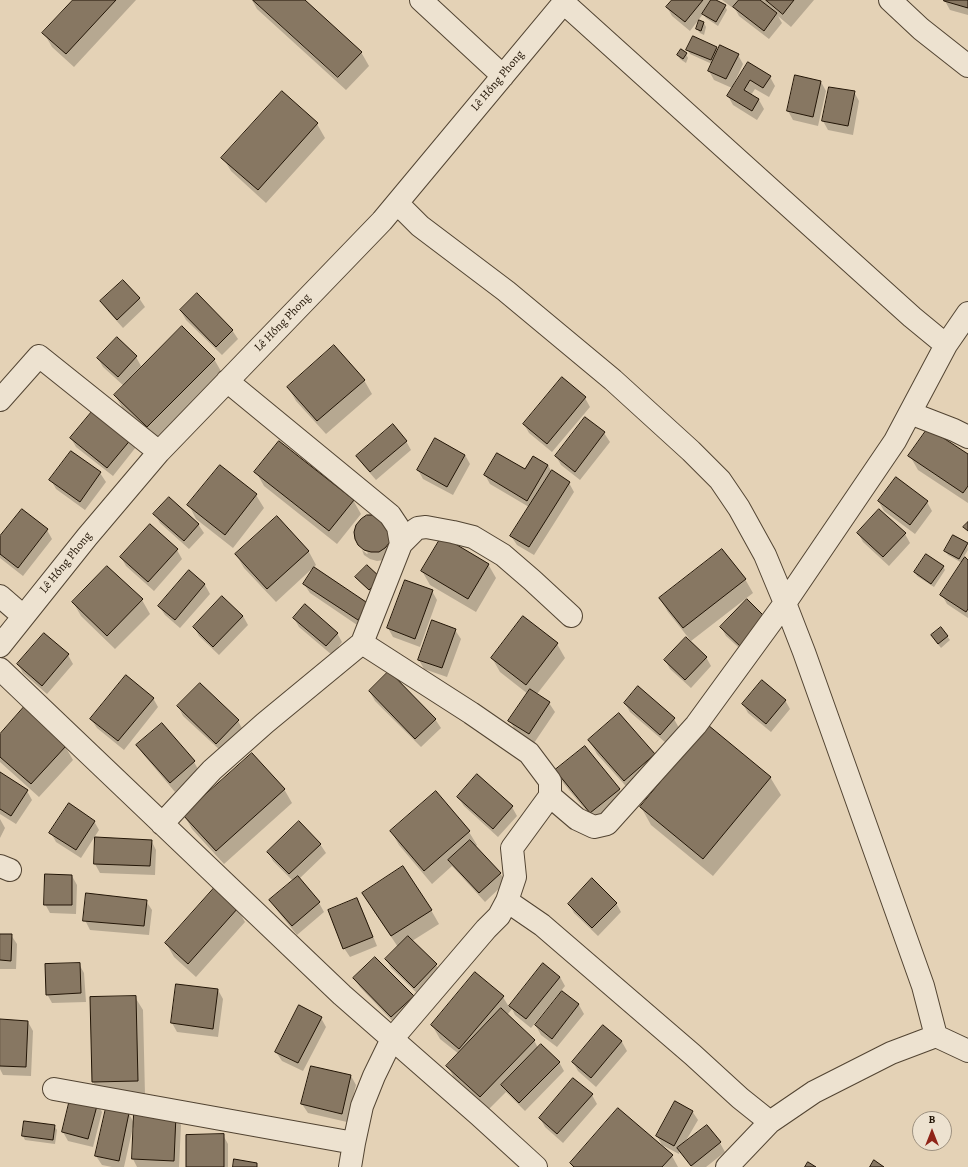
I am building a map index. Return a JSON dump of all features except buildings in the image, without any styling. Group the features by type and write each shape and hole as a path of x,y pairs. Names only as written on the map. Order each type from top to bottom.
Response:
{"street":[{"path":"421,0 503,76"},
{"path":"890,0 921,29 968,66"},
{"path":"565,1 912,317 946,345"},
{"name":"Lê Hồng Phong","path":"0,646 87,537 159,452 382,221 565,1"},
{"path":"397,203 420,226 506,291 613,380 691,450 720,480 739,508 765,555 807,660 923,986 936,1036"},
{"path":"550,796 577,819 594,827 607,824 696,725 785,603 895,441 946,345 968,313"},
{"path":"0,400 39,356 159,452"},
{"path":"227,381 390,515 398,527 401,544"},
{"path":"910,413 968,437"},
{"path":"162,824 212,770 264,723 362,643 401,544 418,528 426,527 473,537 503,555 571,616"},
{"path":"0,596 23,616"},
{"path":"350,1167 362,1106 374,1076 392,1039 486,929 500,916 515,877 512,848 550,796 550,781 529,753 471,712 362,643"},
{"path":"0,669 342,995 536,1167"},
{"path":"507,901 542,925 693,1055 740,1098 770,1122"},
{"path":"727,1167 770,1122 814,1092 891,1053 936,1036 968,1051"},
{"path":"54,1089 354,1143"}]}
